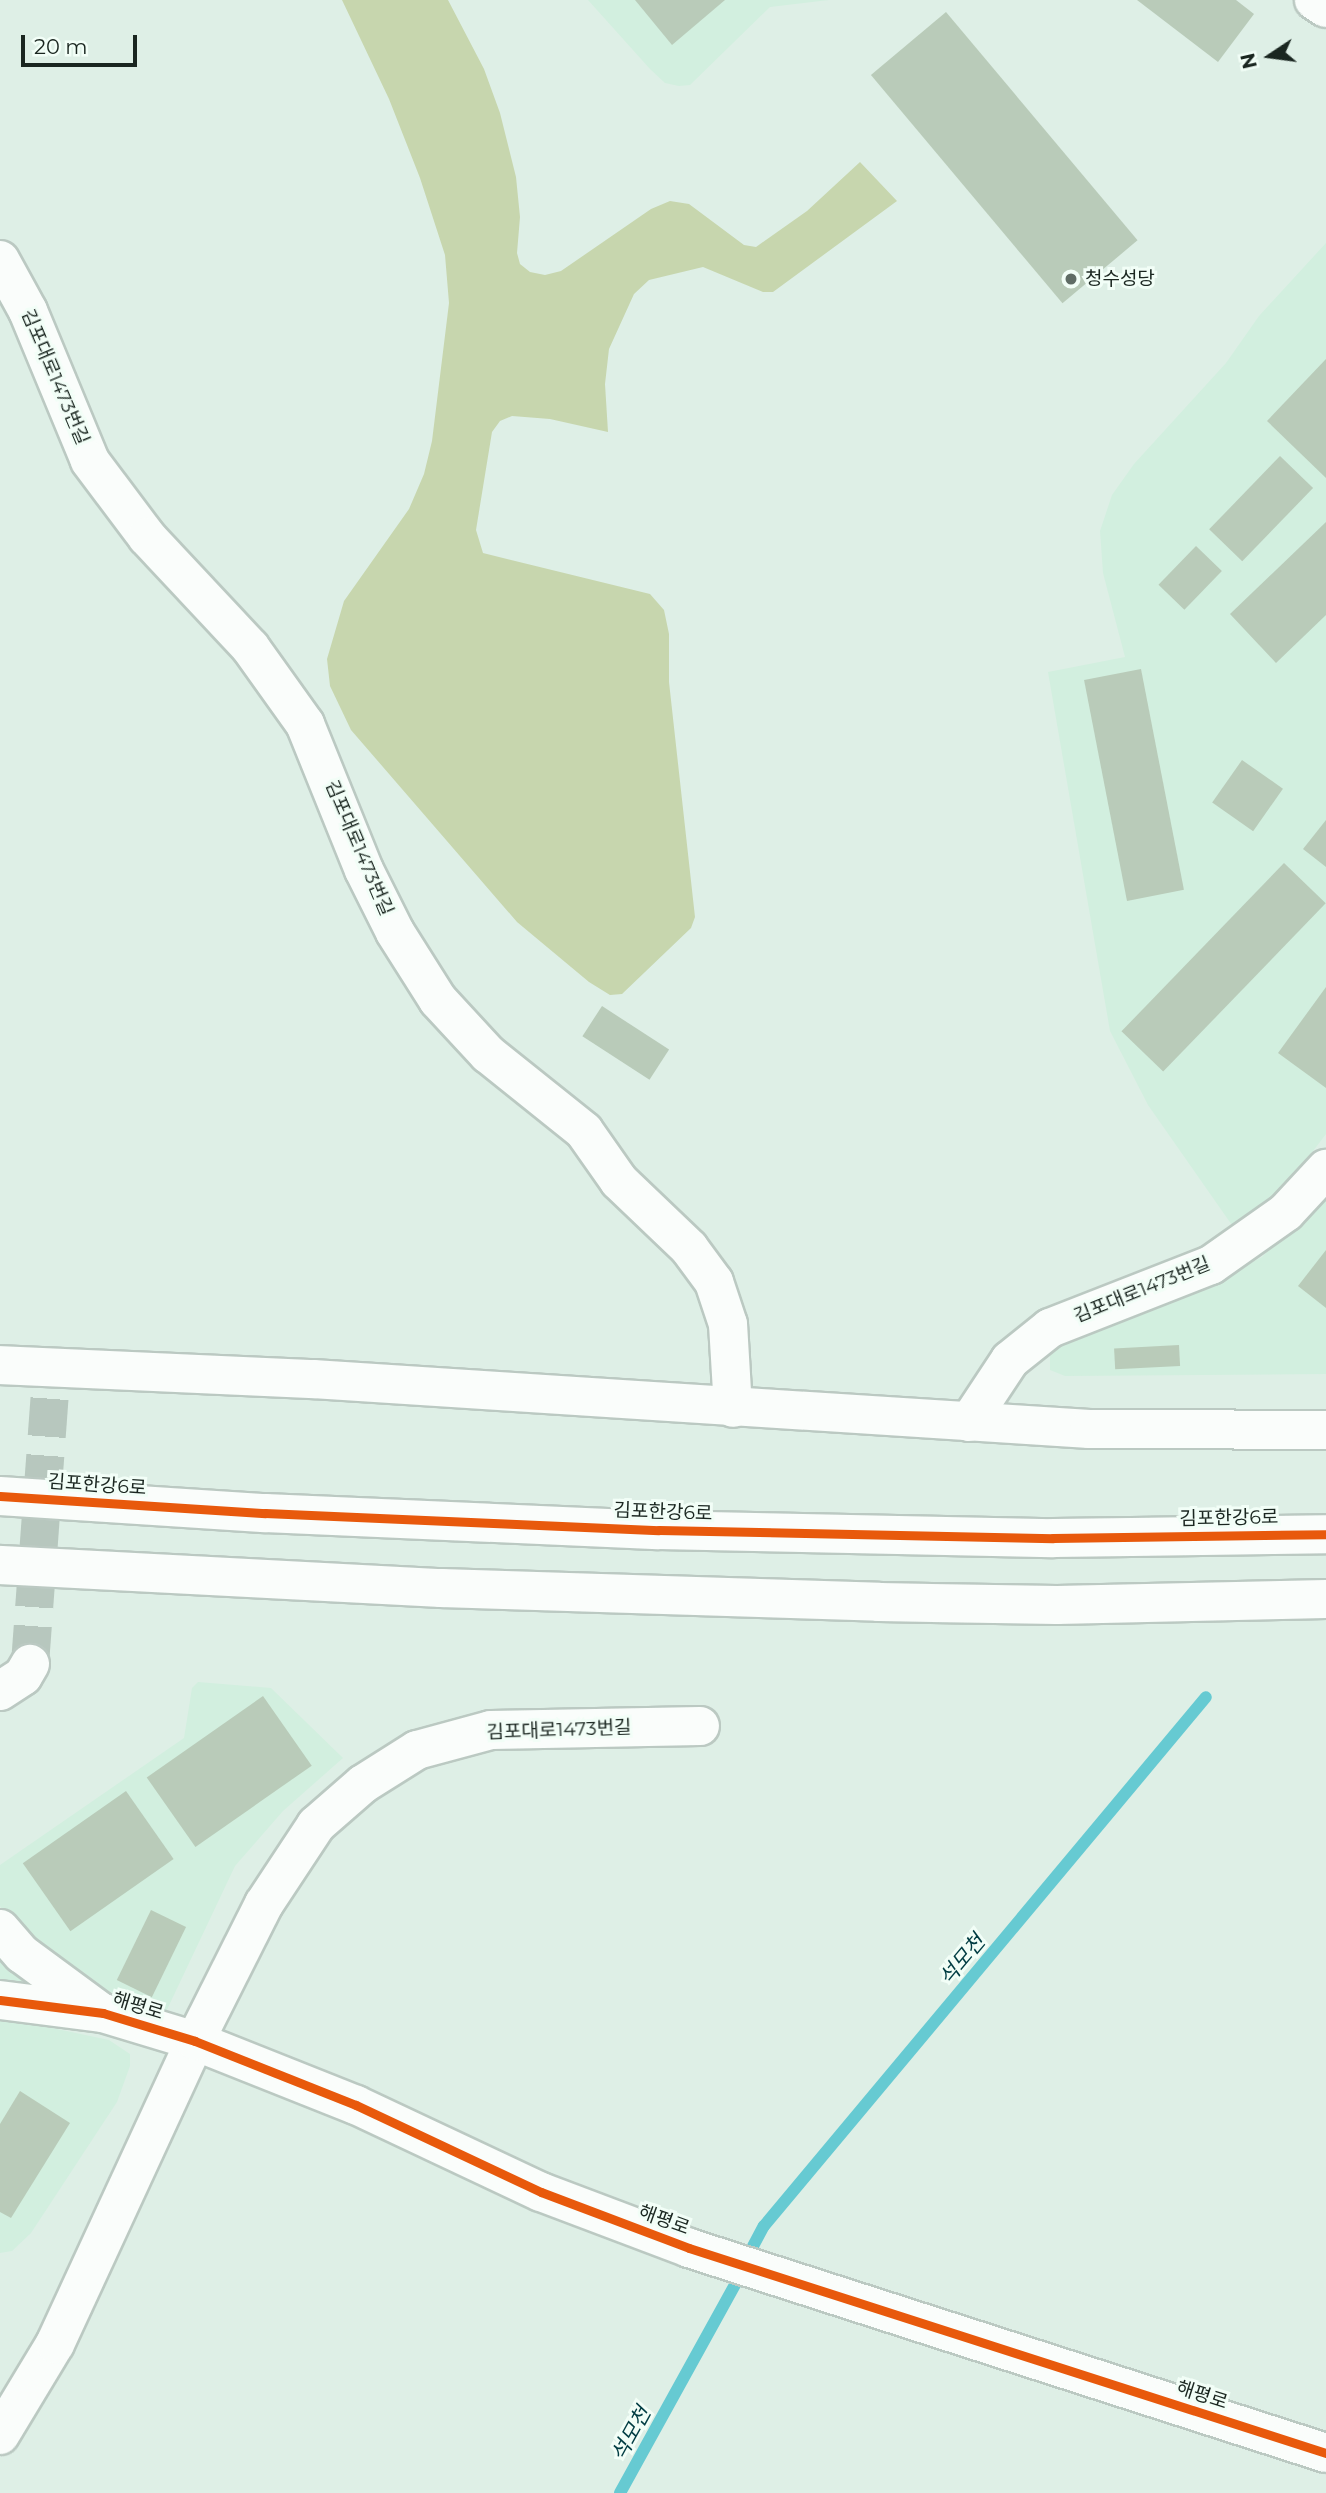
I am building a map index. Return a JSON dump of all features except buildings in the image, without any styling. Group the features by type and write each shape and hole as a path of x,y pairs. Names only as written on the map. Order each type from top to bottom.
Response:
{"street":[{"path":"1314,0 1326,8"},
{"name":"김포대로1473번길","path":"0,260 28,310 90,461 147,537 250,647 305,724 364,870 395,932 438,1000 488,1054 584,1131 619,1181 689,1248 714,1282 728,1324 733,1408"},
{"name":"김포대로1473번길","path":"969,1422 1010,1360 1051,1328 1211,1265 1286,1212 1326,1168"},
{"path":"0,1364 313,1379 1089,1429 1326,1430"},
{"name":"김포한강6로","path":"0,1496 278,1514 672,1530 1053,1538 1326,1534"},
{"path":"0,1565 442,1588 879,1602 1057,1605 1326,1599"},
{"path":"0,1691 23,1676 30,1664"},
{"name":"김포대로1473번길","path":"195,2041 264,1904 316,1825 363,1784 406,1757 491,1730 700,1726"},
{"path":"0,1930 22,1954 103,2013"},
{"name":"해평로","path":"0,2000 103,2013 195,2041 356,2105 541,2193 689,2248 1326,2453"},
{"path":"0,2435 55,2344 195,2041"}],"shaded area":[{"path":"342,0 448,0 484,69 500,113 516,177 520,217 517,253 520,264 530,272 545,275 561,271 651,209 670,201 689,204 744,245 756,247 807,211 860,162 897,201 773,292 763,292 703,267 649,280 634,294 609,349 605,384 608,432 550,419 512,416 500,421 492,432 476,530 483,553 650,594 664,610 669,634 669,682 695,917 691,928 622,994 610,995 589,982 517,922 351,730 330,686 327,659 344,601 409,509 424,474 432,441 449,303 445,255 420,178 389,99"},
{"path":"588,0 829,0 770,7 690,85 679,86 665,83 650,69"},
{"path":"1326,243 1326,1134 1291,1180 1234,1228 1148,1105 1110,1031 1048,672 1125,657 1103,573 1100,531 1112,495 1134,464 1226,363 1259,316"},
{"path":"1326,1192 1326,1374 1065,1376 1050,1370 1050,1350 1076,1336 1192,1293 1262,1257"},
{"path":"198,1682 271,1688 343,1758 283,1811 235,1866 164,2016 130,2005 73,1978 6,1916 0,1906 0,1865 184,1738 192,1688"},
{"path":"0,1951 30,1983 32,1989 0,1990"},
{"path":"0,2017 109,2040 130,2054 130,2066 117,2102 31,2233 12,2251 0,2253"}],"waterway":[{"name":"석모천","path":"751,2250 764,2226 1206,1697"},
{"name":"석모천","path":"620,2493 736,2283"}],"tunnel":[{"path":"30,1664 52,1366"}],"cycle path":[{"path":"0,1496 265,1513 659,1530 1053,1538 1326,1534"},
{"path":"0,2000 103,2013 195,2041 356,2105 541,2192 689,2248 1326,2453"}],"place":[{"name":"청수성당","path":"1071,279"}]}
